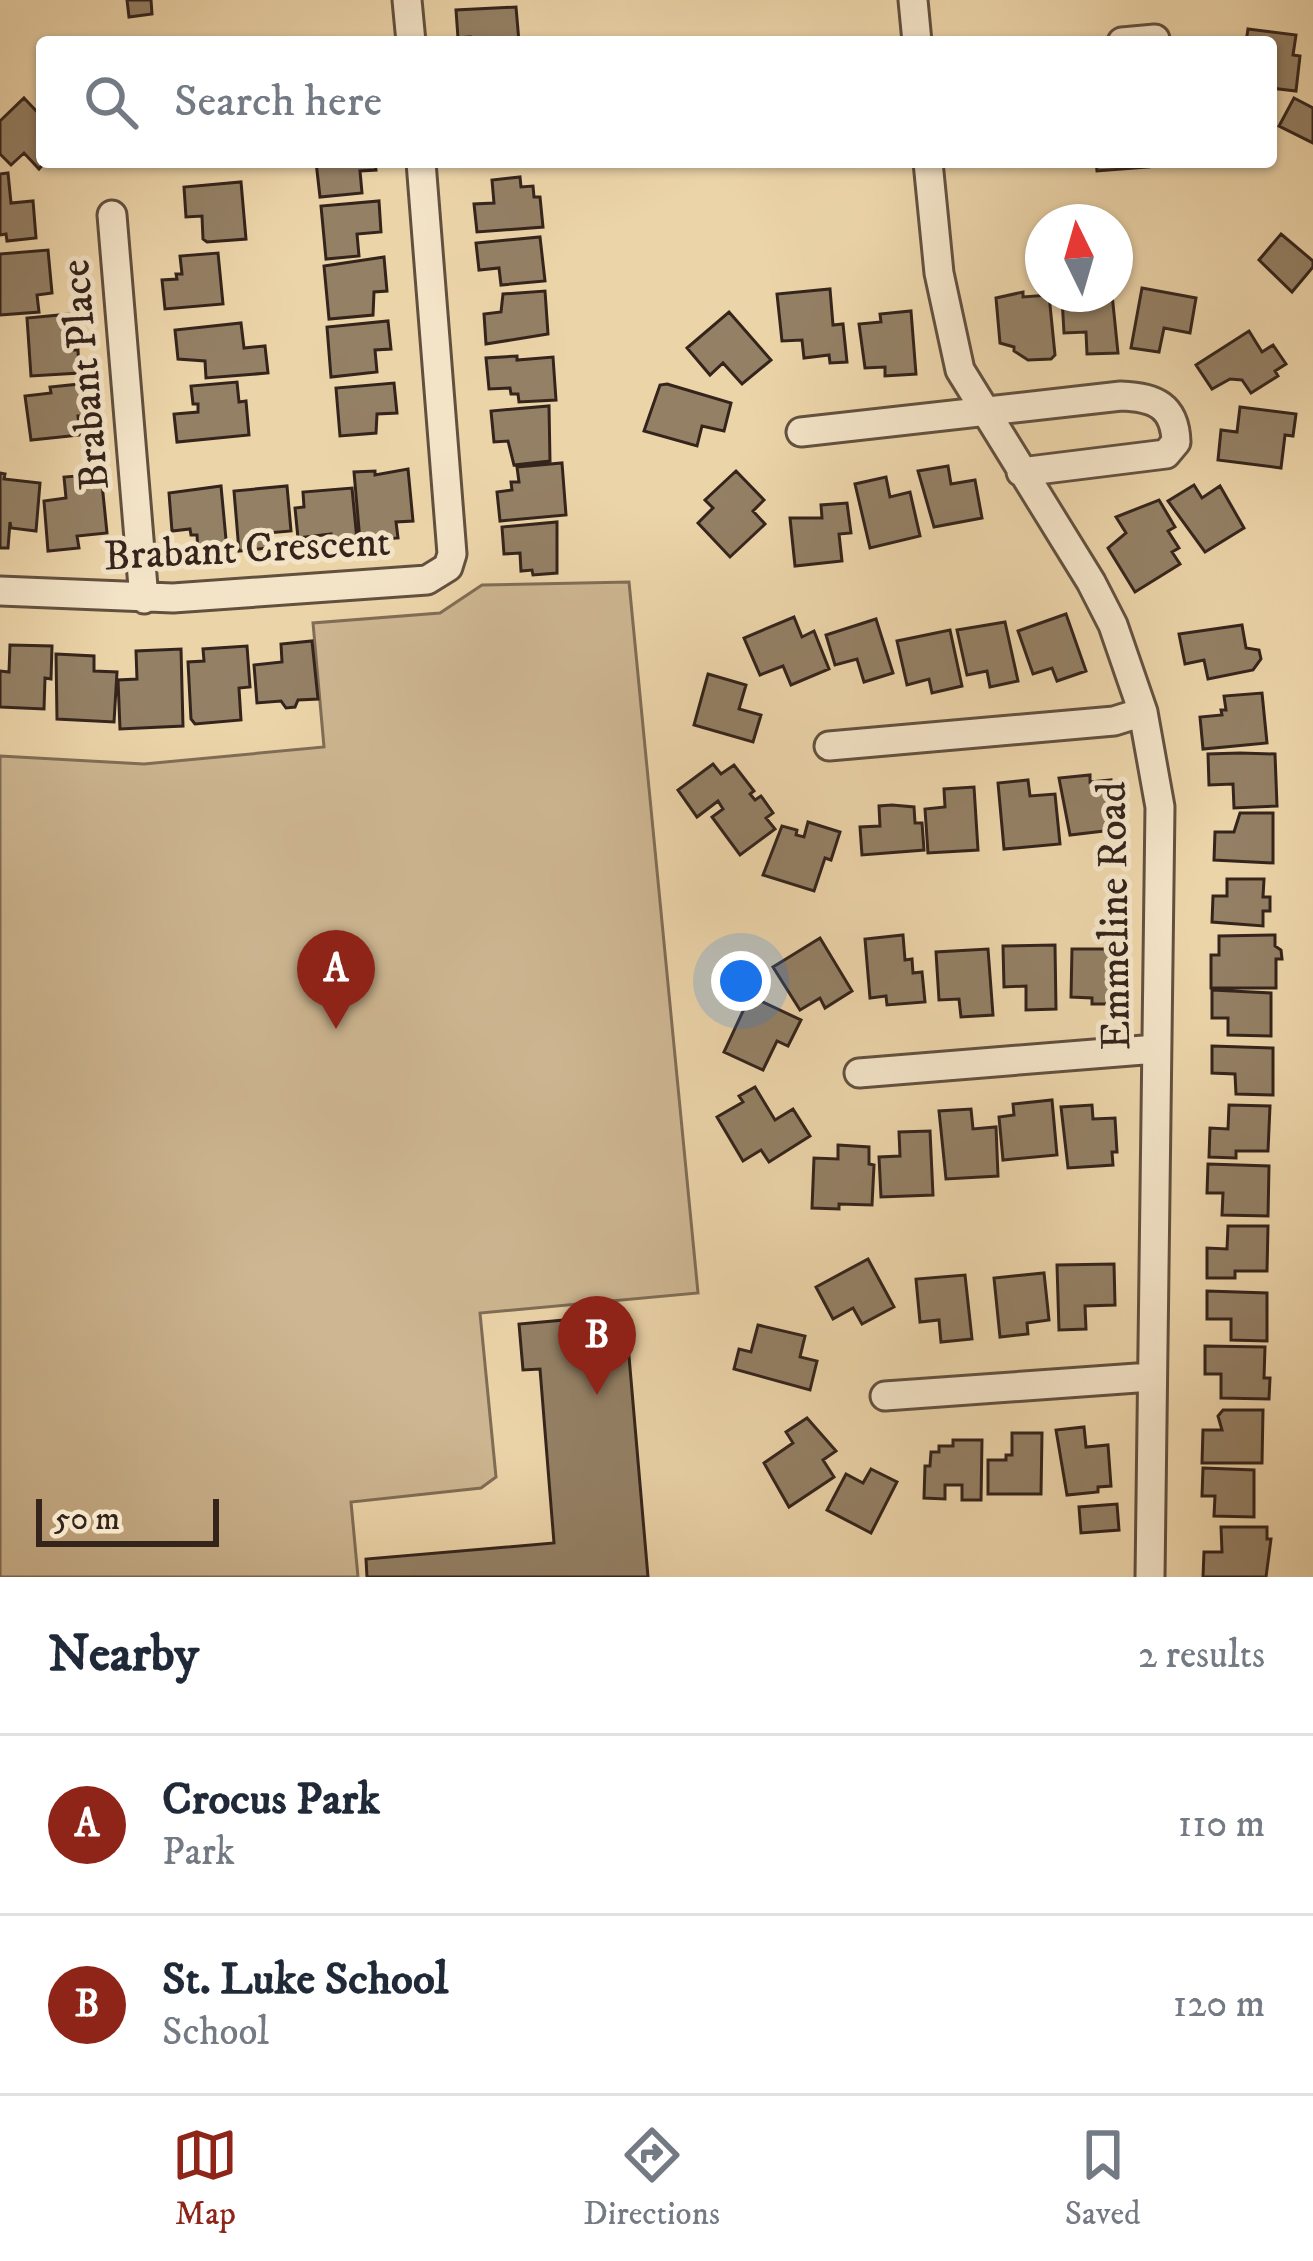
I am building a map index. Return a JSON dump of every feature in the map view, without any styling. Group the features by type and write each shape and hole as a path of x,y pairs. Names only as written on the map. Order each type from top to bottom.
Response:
{"street":[{"path":"407,0 410,36"},
{"path":"913,0 916,36"},
{"name":"Brabant Crescent","path":"0,590 143,599 427,580 448,567 452,554 421,168"},
{"name":"Emmeline Road","path":"929,168 943,292 960,370 1113,625 1143,712 1160,807 1150,1577"},
{"name":"Brabant Place","path":"112,215 143,599"},
{"path":"801,432 1098,398 1145,397 1163,404 1176,423 1176,442 1166,454 1021,472"},
{"path":"829,746 1114,721 1143,712"},
{"path":"859,1073 1156,1049"},
{"path":"885,1396 1151,1377"}],"shaded area":[{"path":"629,582 698,1293 480,1313 496,1477 481,1488 351,1502 358,1577 0,1577 0,756 144,764 324,747 313,623 440,613 482,585"}],"building":[{"path":"127,0 151,0 152,14 129,17"},
{"path":"516,7 518,36 458,36 456,10"},
{"path":"1248,29 1296,35 1293,55 1300,56 1296,91 1277,89 1277,36 1247,36"},
{"path":"24,98 36,111 36,166 24,153 11,165 0,154 0,121"},
{"path":"1294,98 1313,108 1313,143 1279,126"},
{"path":"317,168 376,168 360,171 362,193 320,197"},
{"path":"8,173 11,203 33,201 36,238 7,241 6,234 0,235 0,174"},
{"path":"520,177 521,187 533,186 534,197 540,197 543,227 477,232 474,204 494,203 492,180"},
{"path":"241,182 246,239 207,242 202,216 186,217 184,187"},
{"path":"379,201 381,232 357,234 359,256 326,259 321,206"},
{"path":"1281,234 1313,261 1292,292 1259,260"},
{"path":"540,237 545,281 501,285 499,268 479,270 476,243"},
{"path":"48,250 52,293 37,295 39,312 0,315 0,254"},
{"path":"218,253 223,304 165,309 162,280 182,274 180,256"},
{"path":"384,257 387,291 374,292 373,315 329,319 324,266"},
{"path":"1142,288 1196,298 1190,333 1164,328 1159,352 1131,348"},
{"path":"830,289 833,325 843,324 847,362 830,363 829,355 804,358 802,340 782,341 777,294"},
{"path":"545,291 548,334 486,344 484,314 501,312 503,294"},
{"path":"1023,292 1025,312 1051,312 1055,355 1051,359 1028,360 1014,347 1000,343 996,298"},
{"path":"911,311 916,374 885,376 885,367 865,368 859,324 881,322 880,314"},
{"path":"729,312 771,360 742,384 723,363 710,375 687,348"},
{"path":"1063,312 1114,312 1118,353 1087,354 1086,332 1064,333"},
{"path":"70,314 79,373 31,376 27,318"},
{"path":"388,321 391,349 375,350 377,372 331,377 327,327"},
{"path":"241,323 244,348 265,346 268,373 206,378 205,361 178,359 175,330"},
{"path":"1249,331 1262,352 1273,345 1286,364 1275,371 1278,376 1251,393 1242,380 1230,379 1212,389 1196,365"},
{"path":"517,356 517,360 553,357 556,400 519,402 510,388 489,389 486,358"},
{"path":"237,382 239,402 246,401 249,435 177,442 174,414 198,412 191,386"},
{"path":"394,383 397,413 377,414 376,433 340,436 336,388"},
{"path":"80,384 84,416 78,416 80,435 31,440 25,396"},
{"path":"660,385 731,403 724,431 702,426 697,446 644,431"},
{"path":"549,406 550,461 514,465 508,441 494,442 491,411"},
{"path":"1240,407 1296,414 1293,436 1285,435 1281,468 1218,460 1221,430 1237,432"},
{"path":"562,463 566,515 500,521 497,492 512,490 511,482 519,482 517,467"},
{"path":"948,466 951,484 975,480 982,518 934,527 918,471"},
{"path":"408,469 413,521 396,522 398,538 360,541 354,472 375,471 375,475"},
{"path":"736,471 764,500 753,511 765,524 730,557 698,523 713,508 705,500"},
{"path":"0,473 5,474 4,479 40,483 36,531 11,528 10,522 8,548 0,548"},
{"path":"101,474 107,533 77,536 79,548 48,551 44,501 66,498 64,477"},
{"path":"886,477 890,497 910,492 920,536 870,548 855,484"},
{"path":"1194,485 1202,498 1220,486 1244,528 1205,552 1168,501"},
{"path":"221,486 227,550 198,552 197,535 191,535 190,529 172,531 169,493"},
{"path":"287,486 291,531 267,533 268,548 239,551 234,491"},
{"path":"352,488 357,540 332,543 331,534 298,538 295,508 304,507 303,492"},
{"path":"1159,500 1175,527 1168,531 1179,548 1172,552 1180,564 1135,592 1108,548 1126,533 1116,517"},
{"path":"847,503 851,533 839,534 842,561 795,566 790,518 822,518 821,505"},
{"path":"557,522 557,573 521,571 520,553 504,554 502,527"},
{"path":"1066,614 1086,671 1057,681 1052,668 1033,674 1018,631"},
{"path":"794,617 802,637 814,631 829,669 791,685 783,666 760,675 744,638"},
{"path":"876,619 893,673 864,682 857,659 835,665 826,635"},
{"path":"1005,622 1018,681 990,687 987,671 967,675 957,630"},
{"path":"1242,625 1246,648 1259,650 1261,659 1253,670 1208,679 1204,660 1185,664 1179,634"},
{"path":"950,630 962,686 932,693 929,679 907,685 897,641"},
{"path":"312,641 318,699 298,700 295,707 286,708 281,701 257,703 254,665 282,662 281,644"},
{"path":"10,645 52,646 44,709 0,707 0,671 9,672"},
{"path":"247,646 250,687 239,688 241,720 195,724 188,662 204,661 203,649"},
{"path":"181,649 183,726 120,729 118,680 137,679 136,651"},
{"path":"56,654 94,656 94,671 117,672 114,722 57,719"},
{"path":"708,674 746,685 739,709 761,715 753,742 694,725"},
{"path":"1262,693 1267,743 1203,749 1200,717 1222,715 1224,696"},
{"path":"1208,754 1275,754 1277,806 1234,808 1233,784 1209,785"},
{"path":"713,764 721,774 734,765 754,791 750,794 755,800 761,796 773,813 766,818 775,829 740,855 712,817 723,809 718,801 697,817 678,790"},
{"path":"1090,775 1090,782 1111,780 1113,830 1070,835 1059,778"},
{"path":"1028,780 1030,796 1055,794 1060,844 1004,849 998,783"},
{"path":"974,787 978,850 928,853 925,809 945,807 944,789"},
{"path":"879,806 914,807 915,823 922,823 924,850 862,855 860,827 880,826"},
{"path":"1240,813 1273,813 1273,863 1214,860 1215,832 1234,832"},
{"path":"808,822 840,832 814,891 763,875 782,826 804,837"},
{"path":"1227,879 1264,879 1263,897 1270,897 1270,911 1263,911 1263,926 1212,922 1213,896 1227,896"},
{"path":"903,935 905,960 912,959 913,973 922,972 925,1002 887,1005 886,996 870,998 865,939"},
{"path":"1275,935 1282,959 1276,959 1276,988 1211,988 1211,955 1219,955 1219,936"},
{"path":"820,938 852,991 825,1008 820,998 800,1010 773,967"},
{"path":"1055,945 1056,1009 1026,1010 1026,986 1004,987 1003,946"},
{"path":"988,949 993,1015 961,1017 959,999 939,1000 936,952"},
{"path":"1072,949 1119,949 1119,1004 1092,1004 1092,998 1071,997"},
{"path":"1212,990 1271,993 1271,1036 1228,1035 1228,1018 1212,1018"},
{"path":"750,996 801,1020 788,1046 777,1041 763,1070 724,1052"},
{"path":"1212,1046 1273,1048 1273,1095 1236,1094 1235,1074 1212,1073"},
{"path":"755,1087 775,1120 793,1109 810,1136 769,1162 761,1150 743,1161 717,1117 743,1102 739,1096"},
{"path":"1052,1100 1057,1155 1003,1160 999,1117 1014,1115 1013,1104"},
{"path":"1092,1105 1093,1119 1115,1118 1113,1165 1068,1168 1061,1107"},
{"path":"1229,1105 1270,1106 1268,1151 1236,1151 1236,1158 1209,1157 1210,1128 1228,1129"},
{"path":"971,1109 973,1129 996,1127 998,1176 946,1179 939,1111"},
{"path":"930,1131 933,1195 881,1197 879,1157 900,1156 899,1132"},
{"path":"838,1145 869,1147 869,1164 874,1165 872,1205 812,1208 814,1158 838,1159"},
{"path":"1208,1164 1269,1166 1268,1216 1222,1215 1223,1193 1207,1193"},
{"path":"1228,1226 1268,1226 1267,1271 1235,1271 1235,1278 1207,1278 1207,1248 1227,1249"},
{"path":"868,1259 894,1307 862,1324 853,1308 833,1319 816,1287"},
{"path":"1114,1264 1115,1305 1085,1306 1086,1329 1059,1330 1057,1265"},
{"path":"1044,1273 1049,1320 1027,1323 1028,1334 1000,1337 994,1278"},
{"path":"965,1275 972,1339 941,1342 939,1320 920,1322 916,1279"},
{"path":"1207,1291 1267,1293 1267,1341 1231,1340 1231,1319 1207,1319"},
{"path":"576,1319 579,1360 590,1359 589,1336 627,1333 648,1577 367,1577 366,1559 554,1543 540,1369 523,1370 519,1324"},
{"path":"758,1325 805,1336 800,1357 817,1361 810,1390 734,1369 739,1349 751,1352"},
{"path":"1205,1346 1265,1347 1269,1399 1221,1398 1221,1374 1205,1374"},
{"path":"1223,1410 1263,1410 1262,1463 1202,1463 1203,1430 1222,1430 1218,1416"},
{"path":"807,1418 836,1451 823,1460 834,1477 789,1507 764,1463 793,1443 786,1432"},
{"path":"1084,1427 1086,1447 1108,1445 1111,1486 1067,1495 1056,1430"},
{"path":"1012,1433 1042,1433 1041,1494 988,1494 988,1460 1006,1460 1006,1455 1012,1455"},
{"path":"953,1440 982,1440 981,1500 962,1500 962,1485 945,1485 945,1499 924,1498 925,1466 930,1466 931,1452 939,1452 939,1446 953,1446"},
{"path":"1203,1468 1254,1470 1254,1517 1214,1516 1215,1496 1202,1496"},
{"path":"871,1469 897,1482 871,1533 827,1510 846,1474 863,1483"},
{"path":"1117,1504 1119,1530 1081,1533 1079,1507"},
{"path":"1221,1527 1267,1527 1267,1539 1271,1539 1266,1577 1203,1577 1204,1552 1222,1552"}],"place":[{"name":"Crocus Park","path":"336,1029"},
{"name":"St. Luke School","path":"597,1395"}]}
